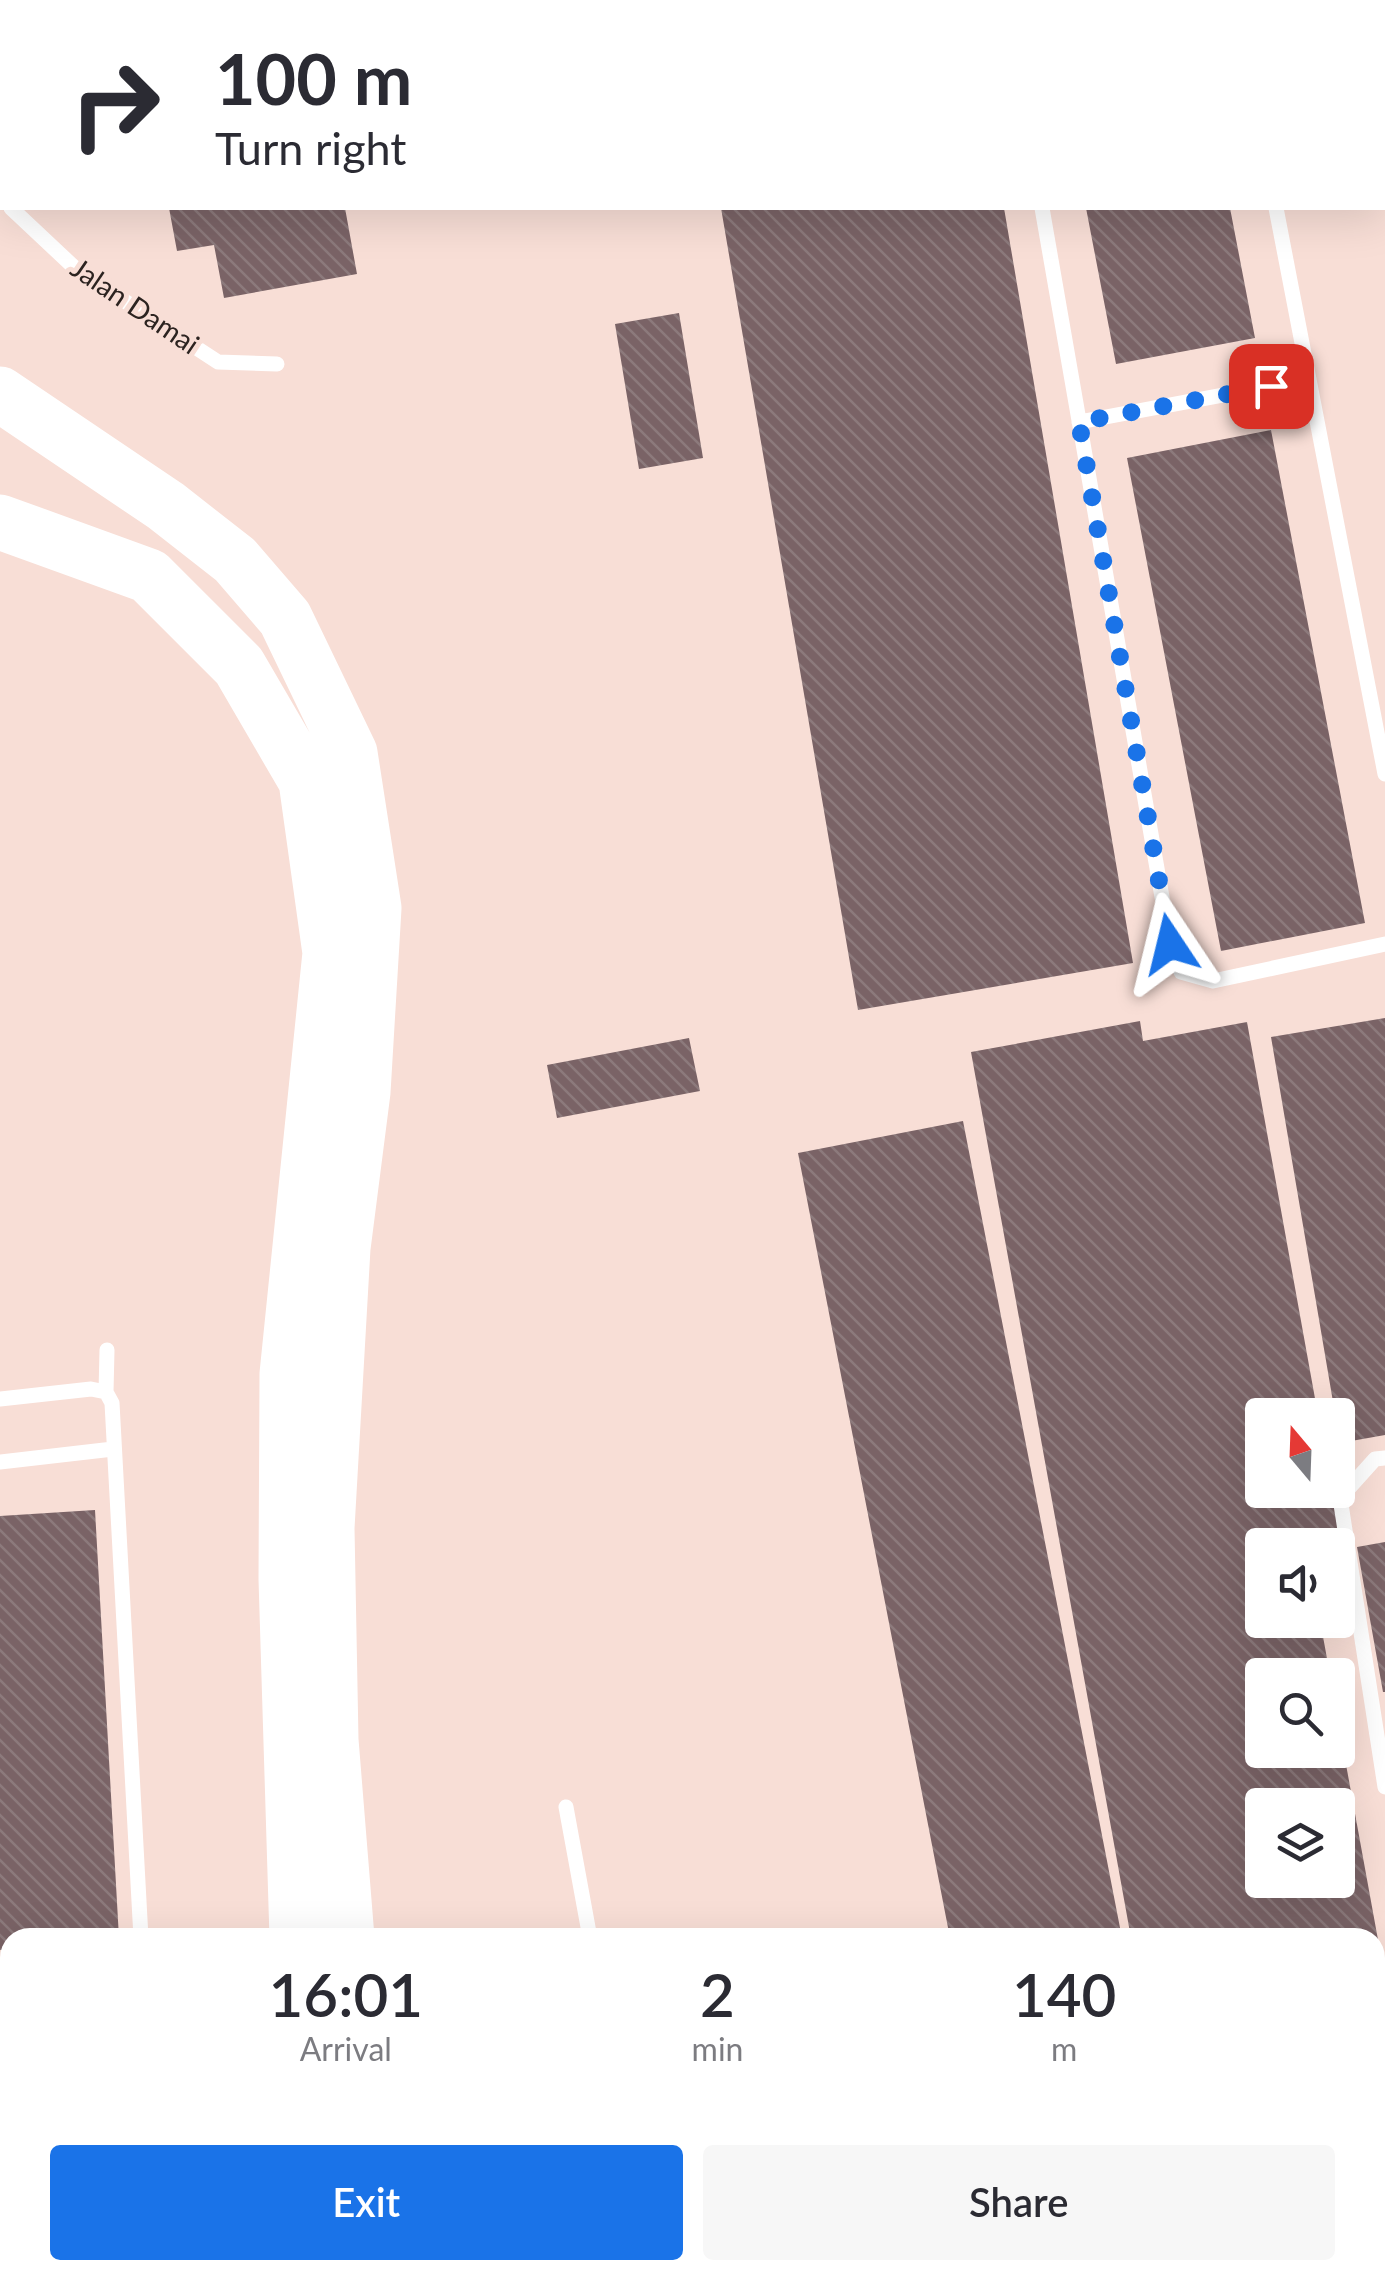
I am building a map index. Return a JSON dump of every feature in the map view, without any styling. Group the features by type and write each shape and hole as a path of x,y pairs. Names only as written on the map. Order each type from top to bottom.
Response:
{"highway":[{"path":"0,394 166,506 235,560 285,618 350,753 374,908 363,1092 343,1248 327,1528 331,1740 346,1928"},
{"path":"0,522 148,576 239,666 306,781 330,953 287,1374 286,1600 297,1928"}],"lane":[{"name":"Jalan Damai","path":"12,210 77,270 218,362 277,364"},
{"path":"1042,210 1170,944 1181,972 1213,981 1385,944"},
{"path":"1276,210 1385,774"},
{"path":"1079,422 1309,379"},
{"path":"106,1350 140,1928"},
{"path":"0,1399 91,1389 106,1392"},
{"path":"0,1462 113,1449"},
{"path":"1385,1458 1374,1459 1340,1498 1385,1788"},
{"path":"566,1807 588,1928"}],"building":[{"path":"169,210 345,210 357,274 224,298 214,245 177,251"},
{"path":"721,210 1004,210 1133,963 858,1010"},
{"path":"1086,210 1230,210 1255,338 1116,364"},
{"path":"679,313 703,458 639,469 615,324"},
{"path":"1271,430 1365,923 1221,951 1127,458"},
{"path":"1385,1018 1385,1435 1355,1440 1355,1398 1332,1398 1271,1037"},
{"path":"1140,1021 1143,1041 1247,1022 1315,1398 1245,1398 1245,1508 1335,1508 1339,1528 1245,1528 1245,1638 1323,1638 1327,1658 1245,1658 1245,1768 1347,1768 1350,1788 1245,1788 1245,1898 1355,1898 1355,1814 1376,1928 1129,1928 971,1052"},
{"path":"689,1038 700,1091 557,1118 547,1065"},
{"path":"963,1121 1120,1928 948,1928 798,1153"},
{"path":"95,1510 118,1928 0,1928 0,1516"},
{"path":"1385,1542 1385,1692 1383,1692 1357,1547"}],"route":[{"path":"1170,944 1079,422 1271,386"}]}
